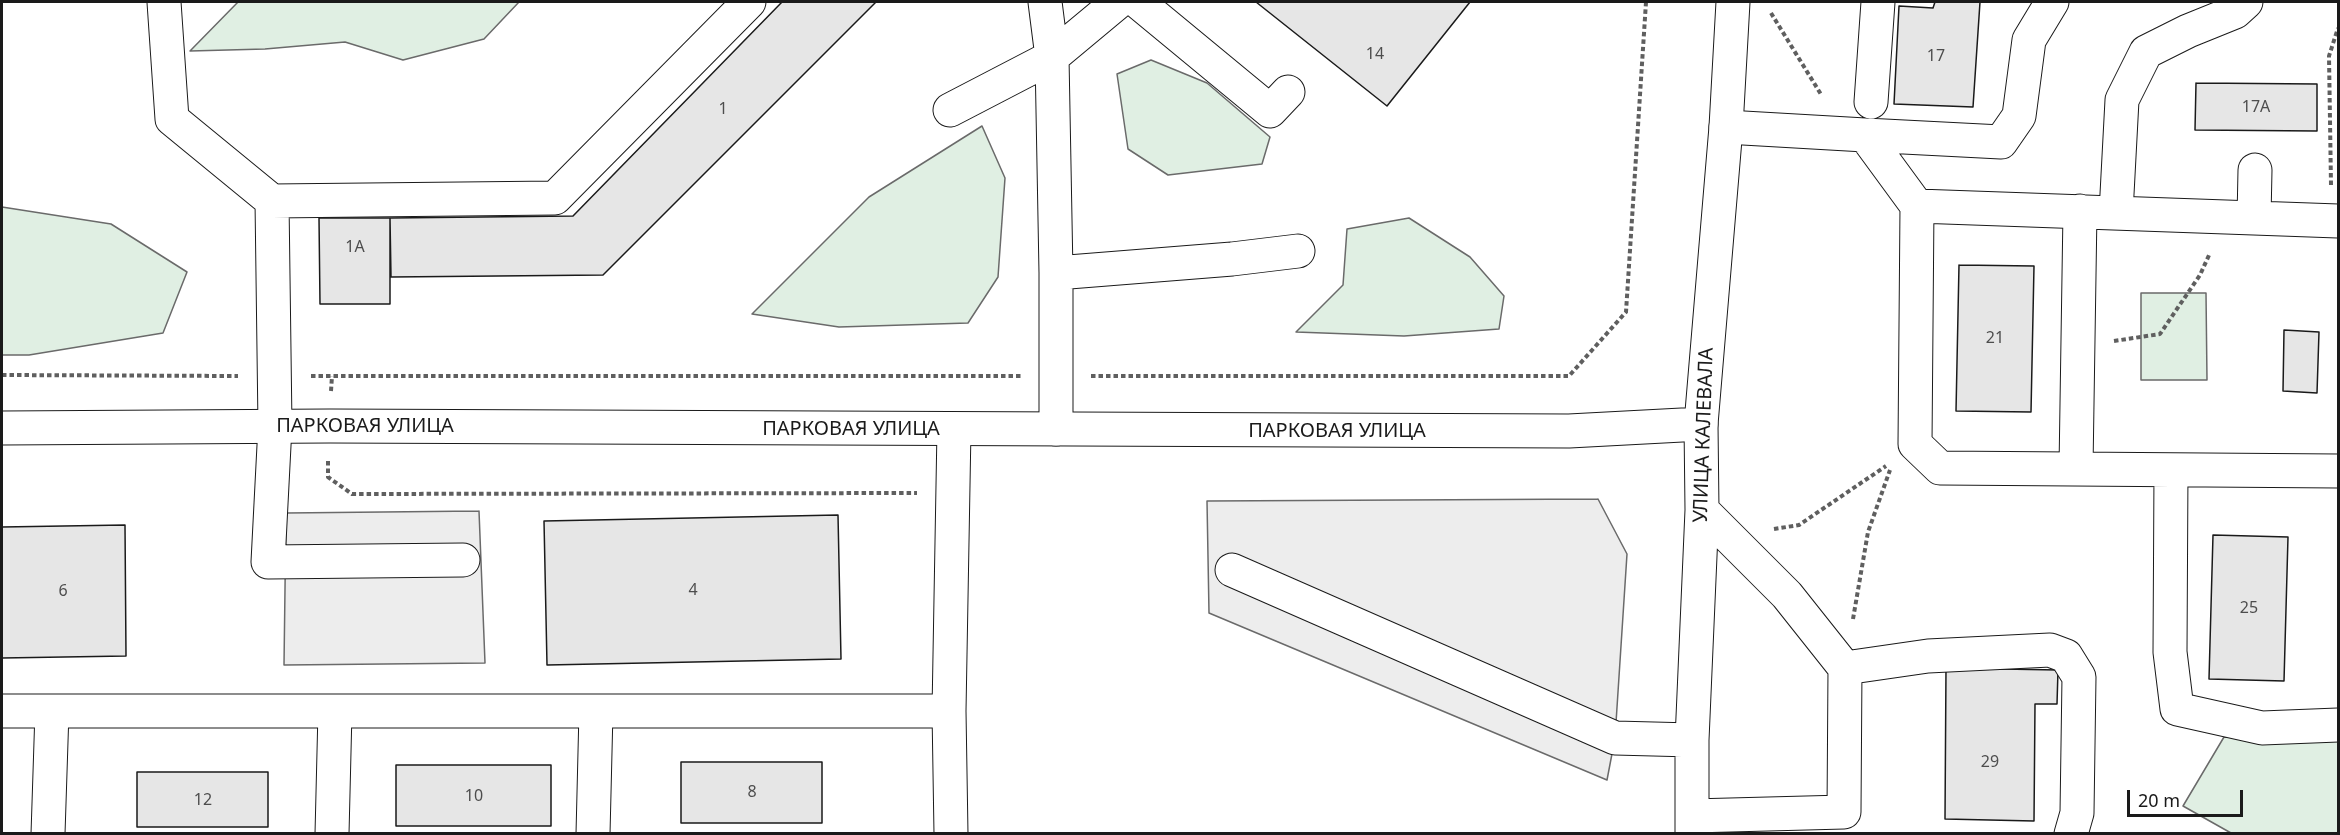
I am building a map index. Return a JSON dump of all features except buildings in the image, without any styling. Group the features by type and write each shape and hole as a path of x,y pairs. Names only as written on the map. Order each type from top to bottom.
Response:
{"main road":[{"path":"164,2 172,119 272,201 555,198 749,2"},
{"path":"1045,2 1052,57 1056,429"},
{"path":"950,110 1052,57 1118,2"},
{"path":"1138,2 1270,111 1288,92"},
{"name":"УЛИЦА КАЛЕВАЛА","path":"1692,825 1692,740 1702,510 1701,424 1726,127 1733,2"},
{"path":"1871,102 1878,2"},
{"path":"1726,127 2001,142 2019,116 2029,40 2052,2"},
{"path":"2116,213 2122,100 2146,52 2188,31 2235,12 2246,2"},
{"path":"1855,134 1917,206 1916,444 1941,468 2338,471"},
{"path":"2239,217 2255,170"},
{"path":"272,201 275,426 268,562 464,560"},
{"path":"1917,206 2335,220"},
{"path":"2076,468 2080,211"},
{"path":"1056,273 1232,259 1298,251"},
{"name":"ПАРКОВАЯ УЛИЦА","path":"2,428 330,426 1569,431 1701,424"},
{"path":"951,834 949,711 954,429"},
{"path":"2171,470 2170,652 2177,709 2262,728 2338,725"},
{"path":"1692,825 1852,823 1845,668 1787,595 1702,510"},
{"path":"1232,570 1615,738 1692,740"},
{"path":"1845,668 1928,656 2050,650 2066,656 2079,677 2077,813 2071,834"},
{"path":"2,711 949,711"},
{"path":"48,834 52,711"},
{"path":"332,834 335,711"},
{"path":"593,834 596,711"}],"path":[{"path":"2,375 1569,376 1626,312 1646,2"},
{"path":"1770,13 1855,134"},
{"path":"2335,220 2329,56 2338,28"},
{"path":"2077,346 2160,334 2239,217"},
{"path":"332,376 328,477 352,494 952,493"},
{"path":"1728,536 1799,525 1870,479 1894,460 1868,532 1845,668"}],"green space":[{"path":"238,2 519,2 484,39 403,60 345,42 265,49 190,51"},
{"path":"1151,60 1207,83 1270,137 1262,164 1168,175 1128,149 1117,74"},
{"path":"982,126 1005,178 998,277 968,323 839,327 752,314 869,197"},
{"path":"2,207 111,224 187,272 163,333 29,355 2,355"},
{"path":"1409,218 1470,257 1504,296 1499,329 1404,336 1296,332 1343,285 1347,229"},
{"path":"2141,293 2206,293 2207,380 2141,380"},
{"path":"2224,737 2338,741 2338,833 2231,833 2183,806"}],"shaded area":[{"path":"1598,499 1627,554 1615,738 1607,780 1209,613 1207,501"},
{"path":"479,511 485,663 284,665 286,513"}]}
